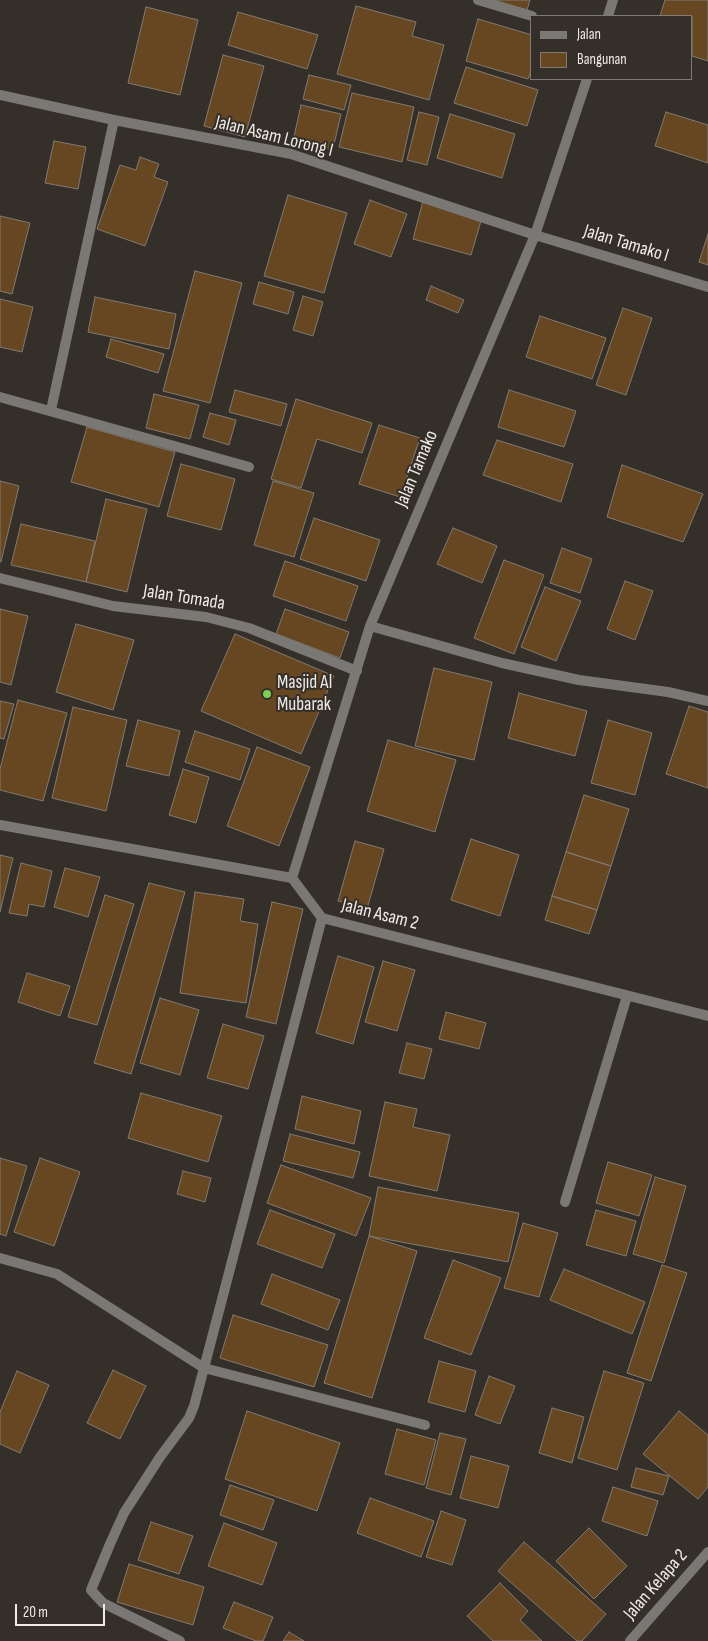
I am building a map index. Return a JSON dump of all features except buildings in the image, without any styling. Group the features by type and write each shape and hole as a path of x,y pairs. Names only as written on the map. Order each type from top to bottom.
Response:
{"street":[{"path":"478,0 530,15"},
{"path":"608,15 613,0"},
{"name":"Jalan Tamako","path":"292,878 370,626 535,235 587,80"},
{"name":"Jalan Asam Lorong I","path":"0,95 114,120 291,154 535,235"},
{"path":"50,410 114,120"},
{"name":"Jalan Tamako I","path":"535,235 708,287"},
{"path":"0,397 249,467"},
{"name":"Jalan Tomada","path":"0,578 113,606 206,617 249,628 357,671"},
{"path":"370,626 502,663 579,680 668,692 708,701"},
{"path":"0,825 292,878"},
{"name":"Jalan Asam 2","path":"292,878 322,918 708,1016"},
{"path":"180,1641 103,1604 92,1590 124,1513 160,1457 189,1418 194,1406 322,918"},
{"path":"566,1202 627,996"},
{"path":"0,1258 57,1274 204,1368 425,1425"},
{"name":"Jalan Kelapa 2","path":"630,1641 708,1552"}],"place":[{"name":"Masjid Al Mubarak","path":"267,694"}]}
